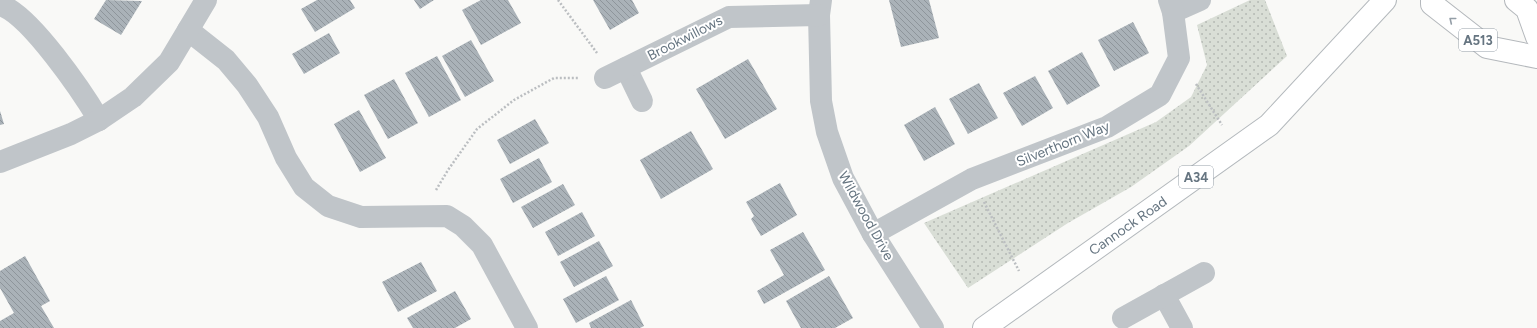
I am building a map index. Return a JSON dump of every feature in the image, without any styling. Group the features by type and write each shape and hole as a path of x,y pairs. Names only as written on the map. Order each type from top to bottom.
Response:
{"main road":[{"name":"Cannock Road","path":"984,328 1237,149 1269,124 1385,0"},
{"name":"A513","path":"1432,0 1432,4 1487,47 1537,57"},
{"path":"1516,0 1527,9 1537,37"}],"street":[{"path":"0,162 71,134 99,120 133,97 169,62 206,0"},
{"path":"1179,58 1171,6 1200,0"},
{"path":"0,5 26,22 82,92 99,120"},
{"name":"Brookwillows","path":"606,78 729,17 820,8"},
{"name":"Wildwood Drive","path":"820,8 821,102 827,132 843,178 873,234 933,328"},
{"path":"188,30 226,60 246,85 268,117 286,158 304,187 328,206 361,217 446,216 463,226 482,246 527,328"},
{"name":"Silverthorn Way","path":"873,234 972,179 1107,127 1160,95 1179,58"},
{"path":"626,68 642,101"},
{"path":"1123,318 1204,273"},
{"path":"1164,295 1182,328"}],"path":[{"path":"421,216 448,170 477,129 514,100 554,78 606,78 597,53 558,0"},
{"path":"1179,58 1237,149"},
{"path":"972,179 1031,294"}],"shaded area":[{"path":"1250,0 1265,0 1287,56 1189,146 1131,187 1068,223 968,288 924,223 1156,122 1191,97 1207,65 1197,25"}],"building":[{"path":"106,0 142,1 121,35 94,19"},
{"path":"317,0 350,0 355,8 315,32 301,9"},
{"path":"414,0 434,0 420,9"},
{"path":"481,0 508,0 521,23 481,45 462,10"},
{"path":"593,0 632,0 639,13 610,30"},
{"path":"889,0 929,0 939,38 901,47"},
{"path":"1133,22 1149,53 1114,71 1098,40"},
{"path":"329,33 340,53 304,74 292,54"},
{"path":"471,40 494,81 465,97 442,56"},
{"path":"1082,52 1100,86 1067,105 1048,71"},
{"path":"437,56 461,100 429,117 405,73"},
{"path":"748,59 777,109 725,139 696,89"},
{"path":"1035,76 1053,108 1022,126 1003,93"},
{"path":"394,79 418,123 388,139 364,95"},
{"path":"979,83 998,118 968,134 949,99"},
{"path":"935,107 955,144 924,161 904,125"},
{"path":"359,110 386,158 360,172 334,124"},
{"path":"0,111 4,124 0,125"},
{"path":"535,119 549,143 510,164 497,140"},
{"path":"691,131 713,169 661,199 640,160"},
{"path":"539,158 552,182 513,203 500,179"},
{"path":"780,183 797,215 761,236 751,219 754,216 746,202"},
{"path":"563,184 575,205 533,228 521,207"},
{"path":"582,212 595,236 558,256 545,232"},
{"path":"803,232 825,270 764,304 757,291 784,275 770,250"},
{"path":"599,241 613,266 574,287 560,262"},
{"path":"25,256 50,301 41,306 54,328 0,328 0,321 14,313 0,288 0,271"},
{"path":"421,262 437,291 398,312 382,282"},
{"path":"606,276 619,300 576,323 563,299"},
{"path":"829,276 853,318 835,328 801,328 786,301"},
{"path":"455,291 471,319 455,328 413,328 407,318"},
{"path":"631,300 644,326 640,328 591,328 589,323"}]}
